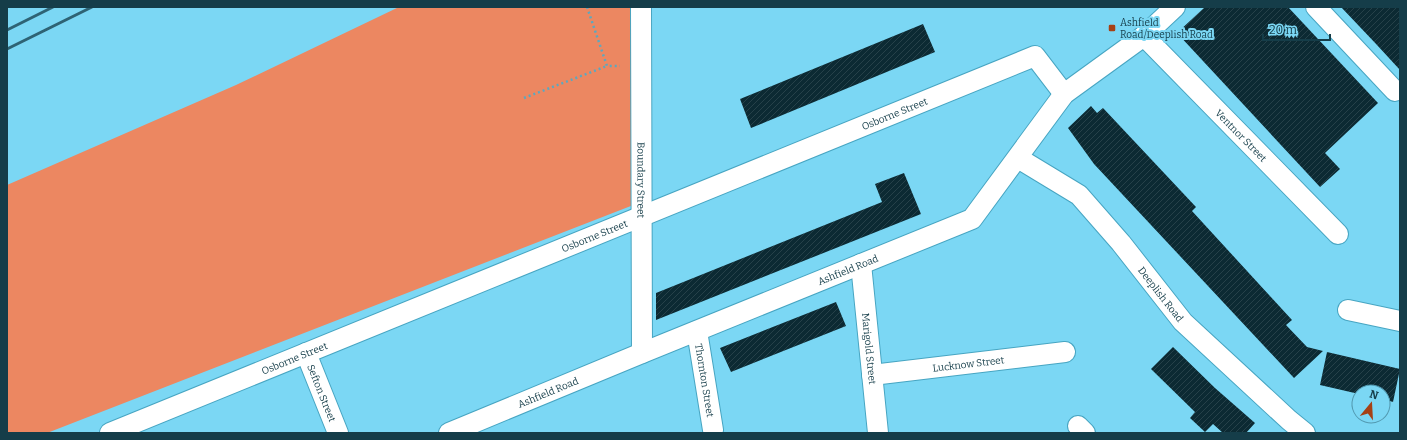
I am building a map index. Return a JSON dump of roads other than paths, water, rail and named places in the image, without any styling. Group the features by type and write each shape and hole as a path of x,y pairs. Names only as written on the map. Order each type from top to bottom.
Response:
{"street":[{"name":"Boundary Street","path":"641,7 642,353"},
{"name":"Ashfield Road","path":"449,433 642,353 972,220 1064,94 1144,36 1175,7"},
{"path":"1316,7 1395,91"},
{"name":"Ventnor Street","path":"1144,36 1338,234"},
{"name":"Osborne Street","path":"110,433 1035,56 1064,94"},
{"name":"Deeplish Road","path":"1018,158 1079,195 1121,243 1183,322 1284,427 1305,433"},
{"name":"Marigold Street","path":"861,264 878,433"},
{"path":"1348,310 1400,320"},
{"name":"Thornton Street","path":"697,331 713,430"},
{"name":"Lucknow Street","path":"872,375 1065,352"},
{"name":"Sefton Street","path":"306,353 338,433"}],"railway":[{"path":"7,30 53,7"},
{"path":"7,49 92,7"}],"place":[{"name":"Ashfield Road/Deeplish Road","path":"1112,28"}]}
